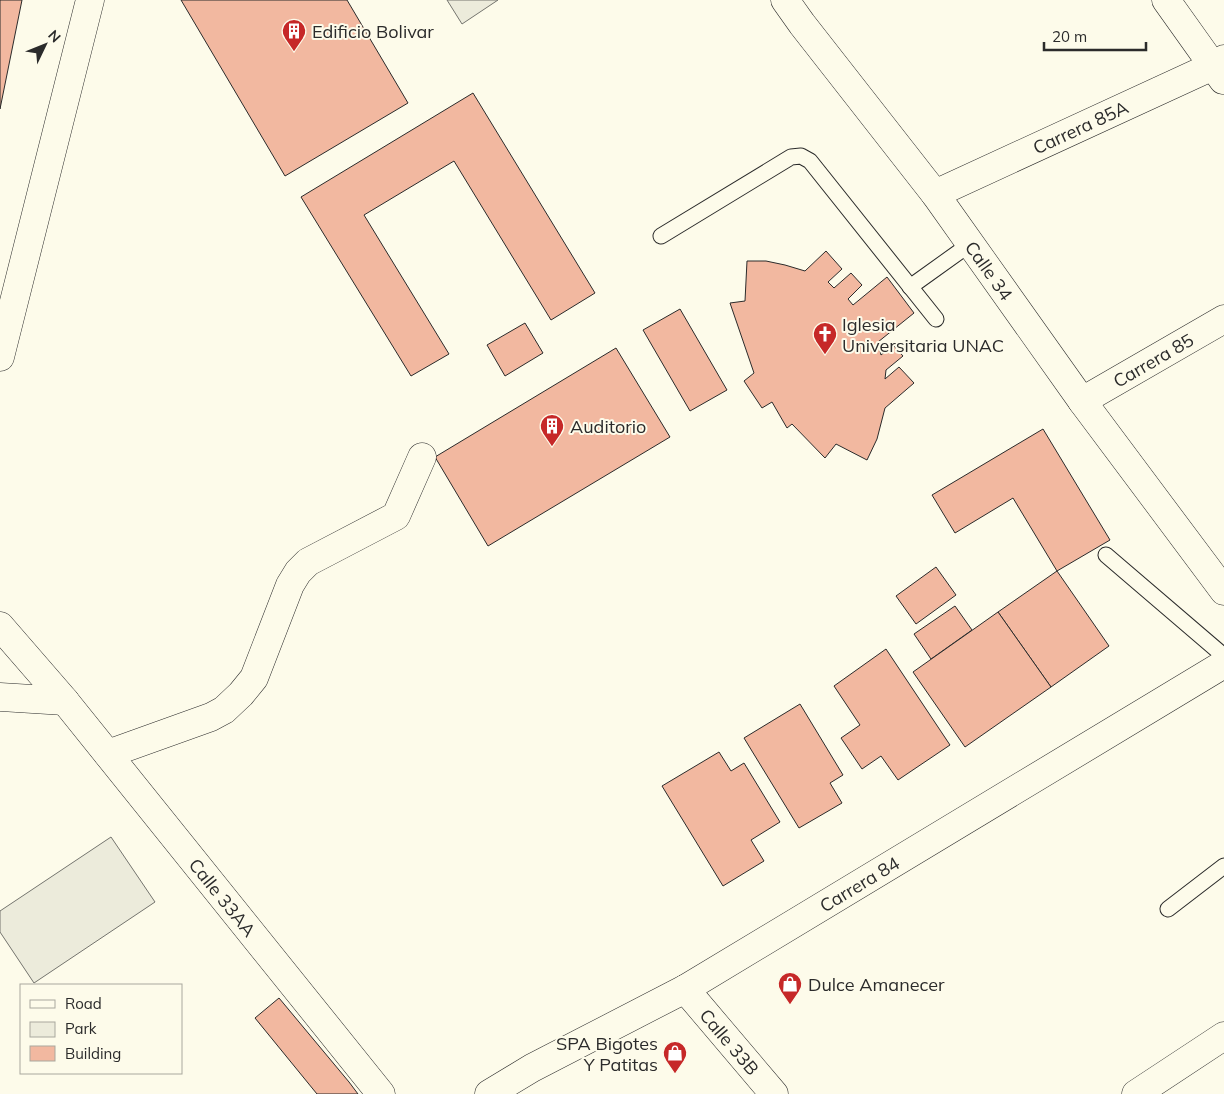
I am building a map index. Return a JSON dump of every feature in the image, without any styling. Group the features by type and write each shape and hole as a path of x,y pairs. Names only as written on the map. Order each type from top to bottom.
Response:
{"street":[{"path":"0,357 90,0"},
{"name":"Calle 34","path":"785,0 935,194 1082,401 1224,591"},
{"path":"1166,0 1220,68"},
{"name":"Carrera 85A","path":"935,194 1220,68"},
{"name":"Carrera 85","path":"1082,401 1224,319"},
{"path":"108,754 211,717 224,710 241,694 254,678 290,585 298,572 315,558 396,516 422,457"},
{"name":"Calle 33AA","path":"0,626 65,701 381,1094"},
{"name":"Carrera 84","path":"489,1094 532,1068 685,989 1224,664"},
{"path":"0,697 65,701"},
{"name":"Calle 33B","path":"685,989 774,1094"},
{"path":"1136,1094 1224,1036"}],"lane":[{"path":"661,236 791,157 801,156 810,161 936,319"},
{"path":"910,287 970,244"},
{"path":"1106,554 1224,656"},
{"path":"1168,909 1224,866"}],"green space":[{"path":"447,0 498,0 462,24"},
{"path":"111,837 155,902 34,983 0,932 0,911"}],"building":[{"path":"0,0 22,0 0,109"},
{"name":"Edificio Bolivar","path":"181,0 347,0 408,103 285,176"},
{"path":"473,93 595,293 551,320 454,161 364,215 449,354 411,376 301,197"},
{"name":"Iglesia Universitaria UNAC","path":"826,251 842,269 828,282 834,288 851,273 862,285 848,299 853,305 887,277 914,313 878,342 881,355 893,345 903,356 886,370 885,379 899,367 914,383 885,408 877,439 867,460 836,444 825,458 792,424 787,428 772,402 762,408 744,381 754,373 730,303 745,301 747,261 766,261 805,271"},
{"path":"680,309 727,390 690,411 643,330"},
{"path":"525,323 543,353 505,376 487,345"},
{"name":"Auditorio","path":"616,348 670,437 488,546 435,457"},
{"path":"1043,429 1110,540 1057,571 1013,498 955,533 932,495"},
{"path":"936,567 956,595 916,624 896,596"},
{"path":"1057,571 1109,646 1051,687 998,612"},
{"path":"955,606 972,630 931,659 914,634"},
{"path":"998,612 1051,687 965,747 913,672"},
{"path":"886,649 950,745 898,780 881,756 862,769 841,738 860,725 834,686"},
{"path":"800,704 843,775 830,783 842,803 799,828 744,738"},
{"path":"719,752 731,771 744,763 780,822 751,840 764,861 723,886 662,786"},
{"path":"279,998 358,1094 317,1094 255,1018"}],"place":[{"name":"Edificio Bolivar","path":"294,52"},
{"name":"Iglesia Universitaria UNAC","path":"825,355"},
{"name":"Auditorio","path":"552,447"},
{"name":"Dulce Amanecer","path":"790,1005"},
{"name":"SPA Bigotes Y Patitas","path":"675,1074"}]}
